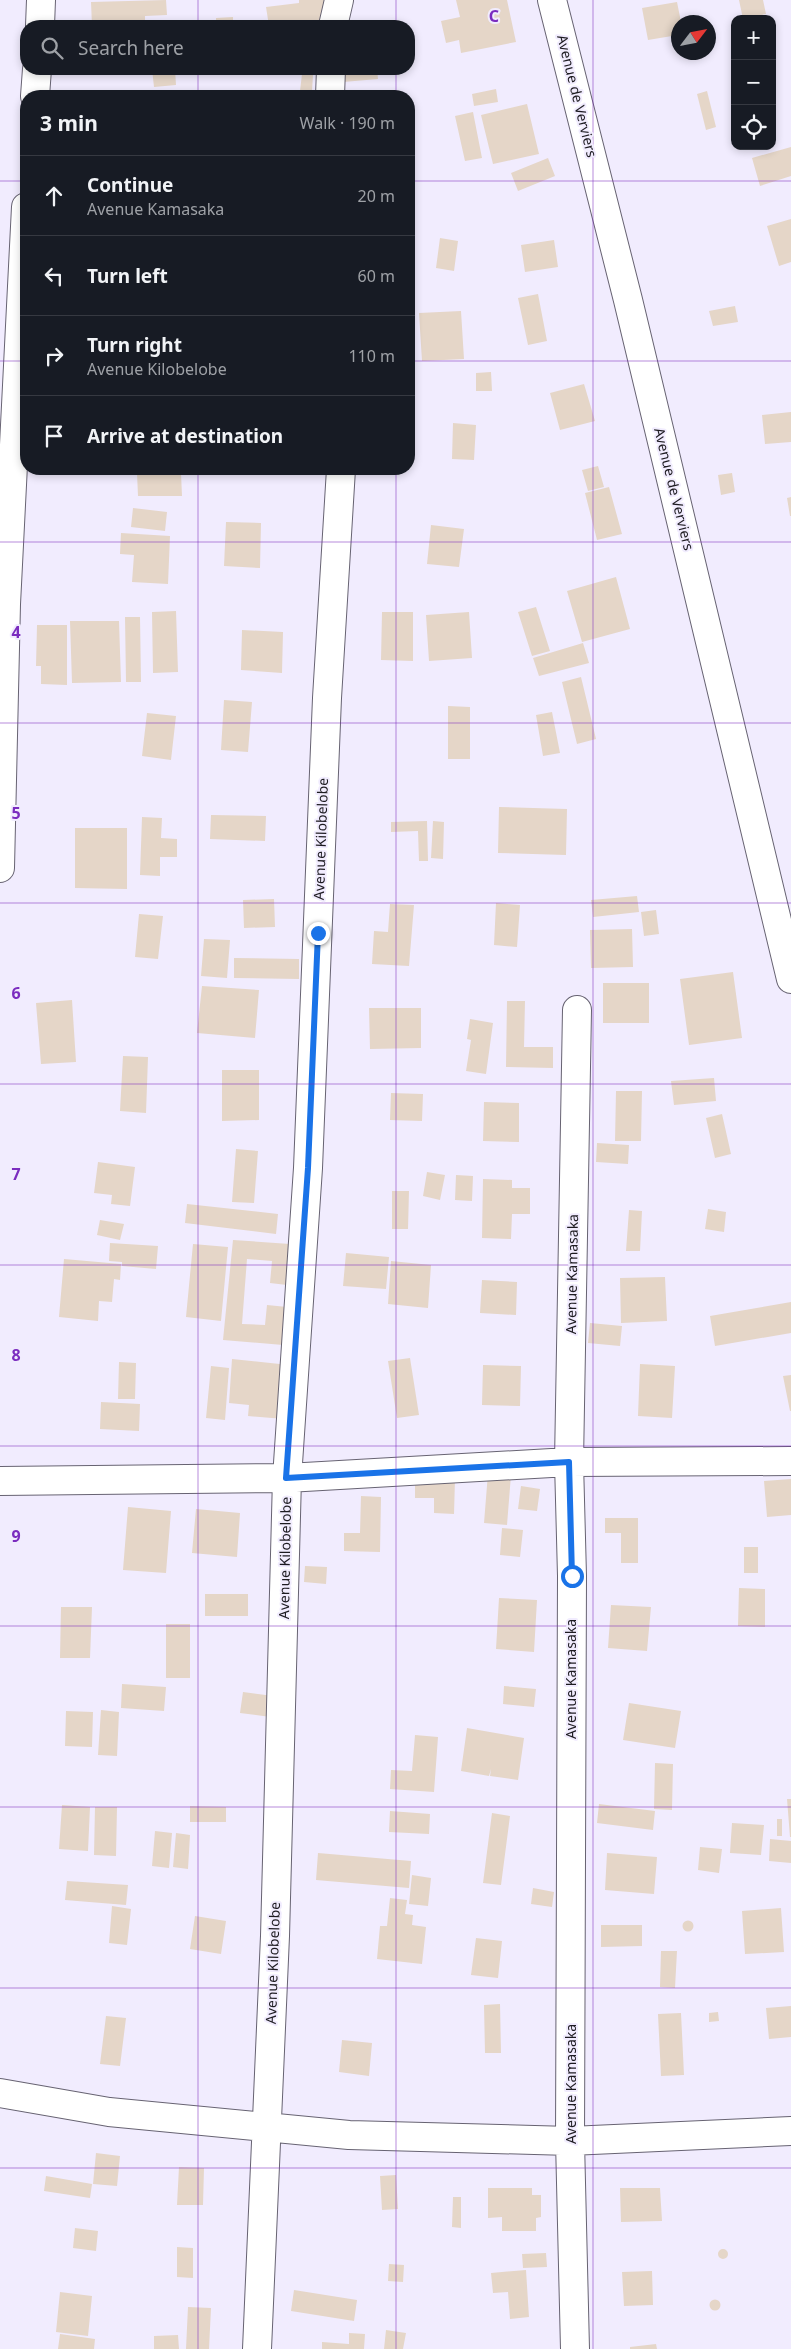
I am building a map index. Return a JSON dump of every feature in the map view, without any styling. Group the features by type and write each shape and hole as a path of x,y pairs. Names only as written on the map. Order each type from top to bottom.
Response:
{"street":[{"path":"40,20 41,0"},
{"path":"334,20 339,0"},
{"name":"Avenue de Verviers","path":"552,0 628,300 791,980"},
{"path":"35,90 37,75"},
{"path":"330,75 330,90"},
{"path":"0,868 7,594 20,329"},
{"name":"Avenue Kilobelobe","path":"257,2349 275,1936 286,1478 308,1168 327,698 341,475"},
{"name":"Avenue Kamasaka","path":"575,2349 570,2141 572,1576 569,1462 577,1010"},
{"path":"0,1480 286,1478 569,1462 791,1461"},
{"path":"0,2094 109,2112 350,2135 570,2141 791,2131"}],"building":[{"path":"166,0 167,15 145,16 145,20 92,20 91,2"},
{"path":"299,0 324,0 326,20 268,20 266,7 299,3"},
{"path":"456,0 507,0 516,42 461,53 459,40 446,43 441,21 460,17"},
{"path":"739,0 763,0 766,14 742,15"},
{"path":"677,2 680,15 671,15 671,36 648,40 642,8"},
{"path":"233,17 233,20 216,20 216,18"},
{"path":"153,75 175,75 176,85 154,87"},
{"path":"302,75 313,75 312,90 300,90"},
{"path":"342,75 378,75 378,79 343,82"},
{"path":"496,89 498,102 474,106 472,94"},
{"path":"707,91 716,127 706,130 697,94"},
{"path":"527,104 539,154 493,164 481,115"},
{"path":"473,112 482,158 465,161 455,116"},
{"path":"791,147 791,176 760,186 752,158"},
{"path":"548,158 555,176 518,191 511,173"},
{"path":"791,219 791,262 779,266 767,226"},
{"path":"440,238 458,241 454,271 436,268"},
{"path":"554,240 558,267 525,272 521,245"},
{"path":"538,294 547,341 528,345 518,298"},
{"path":"735,306 738,322 713,326 709,311"},
{"path":"461,311 464,359 422,361 419,313"},
{"path":"491,372 492,391 476,391 476,373"},
{"path":"584,384 595,421 560,430 550,393"},
{"path":"791,412 791,442 765,444 762,415"},
{"path":"453,423 476,425 474,460 452,459"},
{"path":"598,466 604,487 588,491 582,470"},
{"path":"732,473 735,492 721,495 718,475"},
{"path":"137,475 181,475 182,496 138,496"},
{"path":"609,487 622,534 597,540 585,493"},
{"path":"791,497 791,516 790,516 787,498"},
{"path":"133,508 167,512 165,531 131,527"},
{"path":"226,522 261,523 260,568 224,566"},
{"path":"431,525 464,529 459,567 427,564"},
{"path":"121,533 170,536 168,584 132,582 134,555 120,554"},
{"path":"616,577 630,629 582,642 567,591"},
{"path":"536,607 550,651 532,656 518,612"},
{"path":"176,611 178,672 153,673 152,612"},
{"path":"382,612 413,612 413,661 381,660"},
{"path":"469,612 472,658 429,661 426,615"},
{"path":"125,617 140,617 141,682 126,682"},
{"path":"70,621 119,621 121,682 72,683"},
{"path":"37,625 67,625 67,685 41,684 41,666 36,666"},
{"path":"242,630 283,632 282,673 241,670"},
{"path":"583,643 589,663 539,676 533,658"},
{"path":"581,677 596,739 577,744 562,682"},
{"path":"224,700 252,702 248,752 221,750"},
{"path":"448,706 470,707 470,759 448,759"},
{"path":"552,712 560,753 543,756 536,715"},
{"path":"147,713 176,716 171,760 142,756"},
{"path":"499,807 567,809 566,855 498,853"},
{"path":"211,815 266,816 265,841 210,839"},
{"path":"142,817 162,818 161,838 177,839 177,857 160,857 160,876 140,875"},
{"path":"427,821 428,861 419,861 418,831 391,832 391,822"},
{"path":"433,821 444,822 443,859 431,858"},
{"path":"75,828 127,828 127,889 75,888"},
{"path":"637,896 639,912 593,917 591,900"},
{"path":"274,899 275,927 244,928 243,900"},
{"path":"496,903 520,905 517,947 494,945"},
{"path":"390,904 414,905 409,966 372,964 374,931 388,932"},
{"path":"656,910 659,934 644,936 641,912"},
{"path":"139,914 163,916 158,959 135,957"},
{"path":"632,929 633,967 591,968 590,930"},
{"path":"204,939 230,940 227,978 201,976"},
{"path":"234,958 299,959 299,979 234,978"},
{"path":"733,972 742,1038 689,1045 680,979"},
{"path":"603,983 649,983 649,1023 603,1023"},
{"path":"202,986 259,990 255,1038 197,1033"},
{"path":"72,1000 76,1062 41,1064 36,1003"},
{"path":"507,1001 525,1001 524,1047 553,1047 553,1068 506,1067"},
{"path":"369,1008 421,1008 421,1048 370,1049"},
{"path":"470,1019 493,1023 486,1074 466,1071 471,1040 467,1039"},
{"path":"123,1056 148,1057 146,1113 120,1111"},
{"path":"222,1070 259,1070 259,1120 222,1121"},
{"path":"714,1078 716,1101 674,1105 671,1081"},
{"path":"616,1091 642,1091 641,1141 615,1141"},
{"path":"391,1093 423,1094 422,1121 390,1120"},
{"path":"484,1102 519,1103 519,1142 483,1141"},
{"path":"722,1114 731,1154 715,1158 706,1118"},
{"path":"597,1143 629,1145 628,1164 596,1162"},
{"path":"236,1149 258,1151 254,1203 232,1202"},
{"path":"98,1162 135,1167 130,1206 111,1204 112,1195 94,1193"},
{"path":"427,1172 445,1175 440,1200 423,1196"},
{"path":"456,1175 473,1176 472,1201 455,1200"},
{"path":"483,1179 512,1180 512,1188 530,1188 530,1214 512,1214 511,1239 482,1238"},
{"path":"392,1191 409,1191 408,1229 392,1229"},
{"path":"187,1204 278,1214 276,1234 185,1223"},
{"path":"708,1209 726,1212 724,1232 705,1229"},
{"path":"629,1210 642,1211 640,1251 626,1251"},
{"path":"100,1220 124,1224 120,1240 97,1235"},
{"path":"233,1240 290,1244 287,1285 270,1283 272,1261 247,1259 242,1324 265,1325 267,1305 287,1307 283,1345 223,1340"},
{"path":"110,1243 158,1246 156,1269 122,1266 122,1262 109,1261"},
{"path":"193,1244 228,1247 221,1321 186,1317"},
{"path":"346,1253 389,1257 386,1289 343,1286"},
{"path":"64,1259 121,1264 120,1280 114,1279 112,1302 99,1301 98,1321 59,1317"},
{"path":"391,1261 431,1265 428,1308 388,1304"},
{"path":"665,1277 667,1321 621,1323 620,1278"},
{"path":"482,1280 517,1282 516,1315 480,1313"},
{"path":"791,1302 791,1333 715,1346 710,1316"},
{"path":"590,1323 622,1326 620,1346 588,1343"},
{"path":"410,1358 419,1415 397,1418 388,1361"},
{"path":"232,1359 289,1365 284,1419 248,1416 249,1405 229,1403"},
{"path":"119,1362 136,1363 135,1399 118,1399"},
{"path":"640,1364 675,1366 672,1418 638,1416"},
{"path":"483,1365 521,1366 520,1406 482,1405"},
{"path":"211,1366 229,1368 225,1420 206,1418"},
{"path":"791,1375 791,1411 790,1411 783,1376"},
{"path":"101,1402 140,1404 139,1431 100,1429"},
{"path":"488,1473 511,1475 507,1525 484,1523"},
{"path":"415,1478 455,1479 454,1514 434,1513 434,1498 415,1498"},
{"path":"791,1479 791,1515 767,1517 764,1481"},
{"path":"521,1486 540,1489 537,1511 518,1509"},
{"path":"361,1496 381,1497 380,1552 344,1551 344,1533 360,1533"},
{"path":"128,1507 171,1511 166,1573 123,1570"},
{"path":"196,1509 240,1513 237,1557 192,1553"},
{"path":"605,1518 638,1518 638,1563 621,1563 621,1533 605,1533"},
{"path":"502,1528 523,1530 520,1557 500,1555"},
{"path":"744,1547 758,1547 758,1573 744,1573"},
{"path":"305,1566 327,1567 326,1584 304,1582"},
{"path":"739,1588 765,1589 765,1627 738,1626"},
{"path":"205,1594 248,1594 248,1616 205,1616"},
{"path":"499,1598 537,1600 534,1652 496,1649"},
{"path":"611,1605 651,1607 647,1651 608,1648"},
{"path":"61,1607 92,1607 90,1658 60,1658"},
{"path":"166,1624 190,1624 190,1678 166,1678"},
{"path":"122,1684 166,1687 164,1711 121,1708"},
{"path":"504,1686 536,1689 534,1707 503,1704"},
{"path":"243,1692 281,1697 278,1718 240,1713"},
{"path":"629,1703 681,1711 675,1748 623,1740"},
{"path":"101,1710 119,1712 117,1756 98,1755"},
{"path":"66,1711 93,1712 92,1747 65,1746"},
{"path":"467,1728 524,1738 518,1780 490,1776 491,1769 489,1776 461,1771"},
{"path":"415,1735 438,1737 434,1792 390,1789 391,1770 412,1771"},
{"path":"655,1763 673,1764 672,1810 654,1809"},
{"path":"787,1799 791,1799 791,1837 790,1837"},
{"path":"599,1804 655,1811 653,1830 597,1823"},
{"path":"62,1805 90,1807 88,1851 59,1849"},
{"path":"190,1806 226,1807 226,1822 190,1822"},
{"path":"95,1807 117,1807 116,1856 94,1855"},
{"path":"390,1811 430,1814 429,1834 389,1832"},
{"path":"492,1813 510,1816 501,1885 483,1883"},
{"path":"777,1819 782,1819 782,1836 777,1836"},
{"path":"732,1823 764,1825 761,1855 730,1853"},
{"path":"155,1831 172,1833 169,1868 152,1866"},
{"path":"176,1833 190,1835 188,1869 173,1867"},
{"path":"770,1839 791,1841 791,1863 769,1861"},
{"path":"700,1847 722,1849 719,1873 698,1870"},
{"path":"318,1853 411,1861 409,1888 316,1880"},
{"path":"607,1853 657,1857 654,1894 605,1890"},
{"path":"412,1875 431,1878 428,1906 409,1904"},
{"path":"67,1881 128,1885 126,1905 65,1900"},
{"path":"533,1888 554,1892 552,1907 531,1904"},
{"path":"390,1898 407,1900 405,1914 413,1915 412,1925 426,1927 422,1964 377,1959 380,1926 387,1926"},
{"path":"112,1906 131,1909 127,1945 109,1943"},
{"path":"781,1908 784,1952 745,1954 742,1911"},
{"path":"195,1916 226,1921 221,1954 190,1949"},
{"path":"686,1921 690,1921 693,1926 692,1930 686,1931 683,1928 683,1924"},
{"path":"601,1925 642,1925 642,1946 601,1947"},
{"path":"476,1938 502,1941 498,1978 471,1975"},
{"path":"661,1951 677,1951 675,1988 660,1987"},
{"path":"500,2004 501,2053 485,2053 484,2005"},
{"path":"791,2006 791,2037 769,2039 766,2008"},
{"path":"718,2012 719,2021 709,2022 709,2013"},
{"path":"681,2013 684,2075 661,2076 658,2014"},
{"path":"106,2016 126,2018 120,2066 100,2064"},
{"path":"342,2040 372,2043 369,2076 339,2072"},
{"path":"96,2153 120,2156 117,2186 93,2184"},
{"path":"179,2167 204,2168 203,2205 177,2205"},
{"path":"396,2175 398,2209 382,2210 380,2176"},
{"path":"46,2176 92,2184 90,2198 44,2191"},
{"path":"488,2188 532,2188 532,2195 541,2195 541,2217 536,2218 536,2231 502,2231 502,2217 488,2218"},
{"path":"620,2188 660,2188 662,2221 621,2222"},
{"path":"453,2197 461,2197 461,2228 452,2227"},
{"path":"75,2228 98,2231 96,2251 73,2248"},
{"path":"177,2247 193,2248 193,2278 177,2277"},
{"path":"721,2249 725,2249 728,2254 727,2258 721,2259 718,2256 718,2252"},
{"path":"546,2253 547,2267 523,2268 522,2254"},
{"path":"389,2264 404,2265 403,2282 388,2281"},
{"path":"526,2270 529,2317 510,2319 508,2292 493,2293 491,2273"},
{"path":"652,2271 653,2305 624,2306 622,2272"},
{"path":"294,2290 357,2300 354,2321 291,2311"},
{"path":"60,2292 92,2296 88,2336 56,2332"},
{"path":"713,2300 717,2300 720,2305 719,2309 713,2310 710,2307 710,2303"},
{"path":"188,2307 211,2308 209,2349 186,2349"},
{"path":"386,2330 406,2333 403,2349 384,2349"},
{"path":"349,2333 365,2334 364,2349 322,2349 322,2342 349,2344"},
{"path":"60,2334 95,2339 94,2349 58,2349"},
{"path":"178,2335 179,2349 154,2349 154,2336"},
{"path":"656,2344 657,2349 630,2349 630,2347"}],"route":[{"path":"318,933 308,1168 286,1478 569,1462 572,1576"}]}
